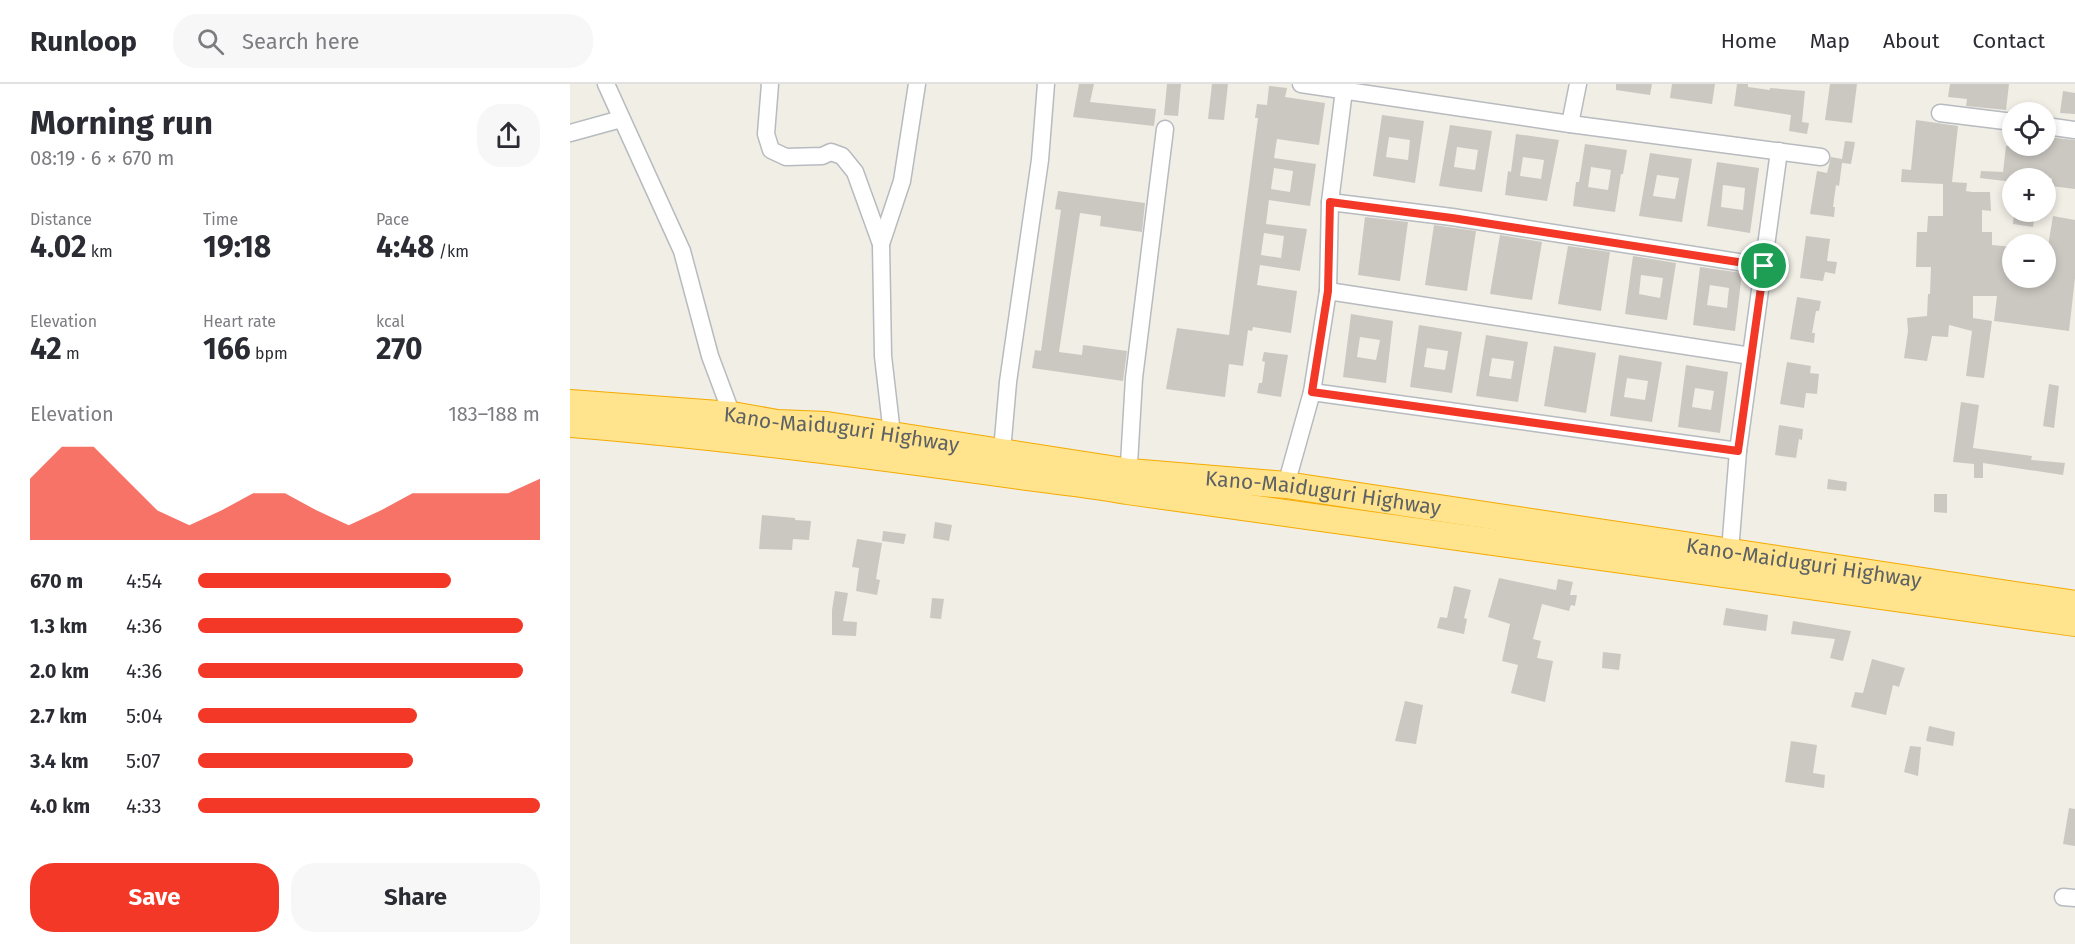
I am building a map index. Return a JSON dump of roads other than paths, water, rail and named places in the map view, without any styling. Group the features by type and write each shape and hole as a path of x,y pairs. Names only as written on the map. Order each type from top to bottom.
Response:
{"highway":[{"name":"Kano-Maiduguri Highway","path":"570,403 732,415 777,423 827,425 892,434 1002,451 1128,481 2075,623"},
{"name":"Kano-Maiduguri Highway","path":"570,424 776,443 1090,484 1128,481 1286,485 2075,604"}],"street":[{"path":"606,84 682,251 710,356 732,415"},
{"path":"770,84 766,134 771,150 786,157 822,156 831,152 842,156 855,172 881,244 883,356 892,434"},
{"path":"881,244 902,181 917,84"},
{"path":"1002,451 1008,382 1040,160 1046,84"},
{"path":"1301,84 1570,124 1821,157"},
{"path":"1570,124 1578,84"},
{"path":"1286,485 1312,392 1328,291 1330,202 1344,90"},
{"path":"1940,113 2002,121"},
{"path":"570,133 621,119"},
{"path":"2056,127 2075,130"},
{"path":"1128,481 1134,378 1166,129"},
{"path":"1730,551 1738,451 1779,151"},
{"path":"1330,202 1452,218 1764,266"},
{"path":"1328,291 1751,356"},
{"path":"1312,392 1738,451"}]}
